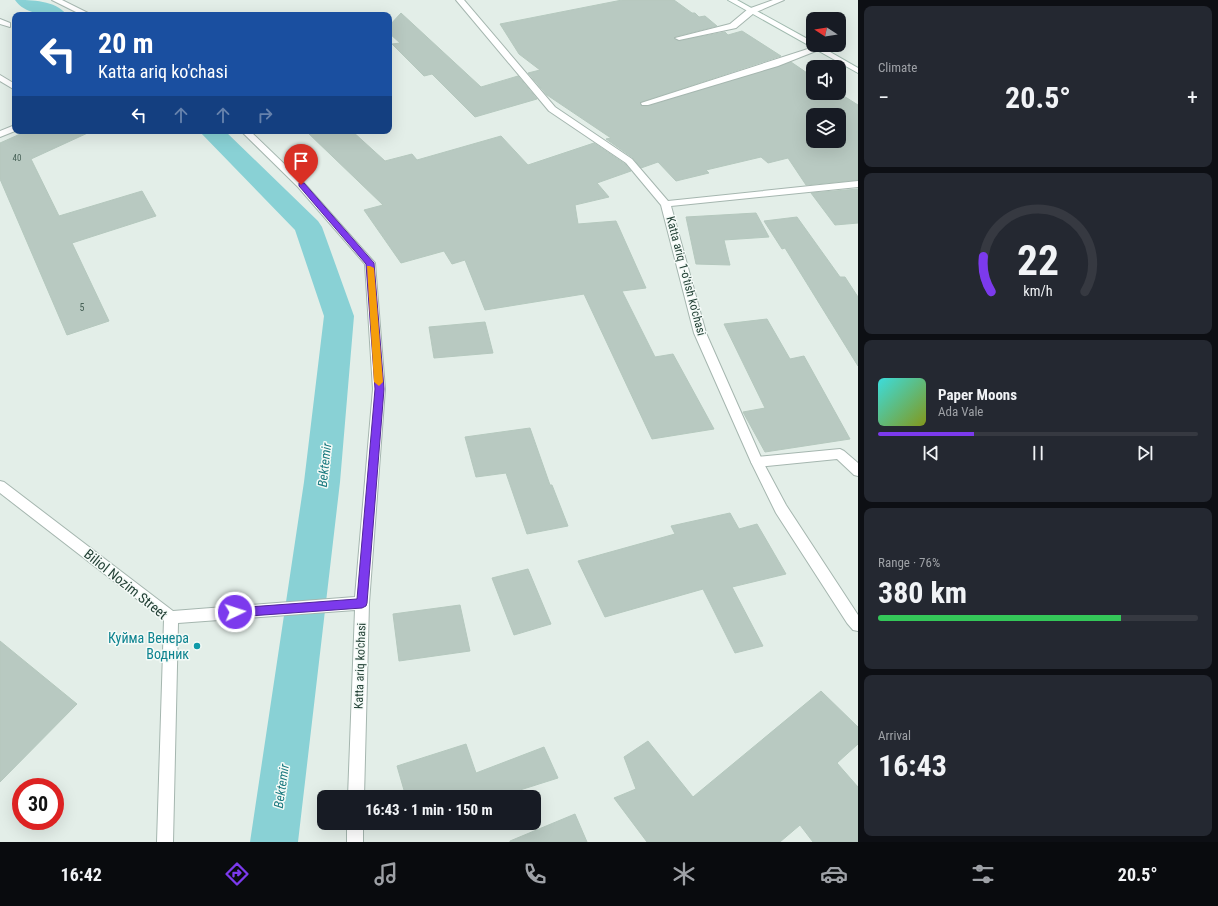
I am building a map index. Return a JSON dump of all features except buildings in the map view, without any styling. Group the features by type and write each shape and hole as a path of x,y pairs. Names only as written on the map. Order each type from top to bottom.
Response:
{"street":[{"path":"56,0 82,12"},
{"path":"65,4 77,0"},
{"name":"Katta ariq 1-o'tish ko'chasi","path":"460,0 552,109 629,161 666,204 700,333 757,462 781,509 852,619 858,625"},
{"path":"732,0 806,43"},
{"path":"679,38 733,26 751,11 780,0"},
{"path":"645,103 775,64 809,52"},
{"path":"823,52 858,71"},
{"path":"0,77 12,86"},
{"path":"0,134 12,129"},
{"name":"Katta ariq ko'chasi","path":"248,134 301,185 370,263 379,389 362,603 356,790"},
{"path":"666,204 858,184"},
{"path":"757,462 840,454 858,471"},
{"name":"Biliol Nozim Street","path":"0,486 171,617 165,842"},
{"path":"171,617 362,603"},
{"path":"355,830 355,842"}],"waterway":[{"name":"Bektemir","path":"25,0 50,12"},
{"name":"Bektemir","path":"214,134 308,227 339,316 322,482 274,842"}],"slow traffic":[{"path":"370,268 379,382"}],"place":[{"name":"Куйма Венера Водник","path":"197,646"}],"route":[{"path":"235,612 362,603 379,389 370,263 301,185"}]}
